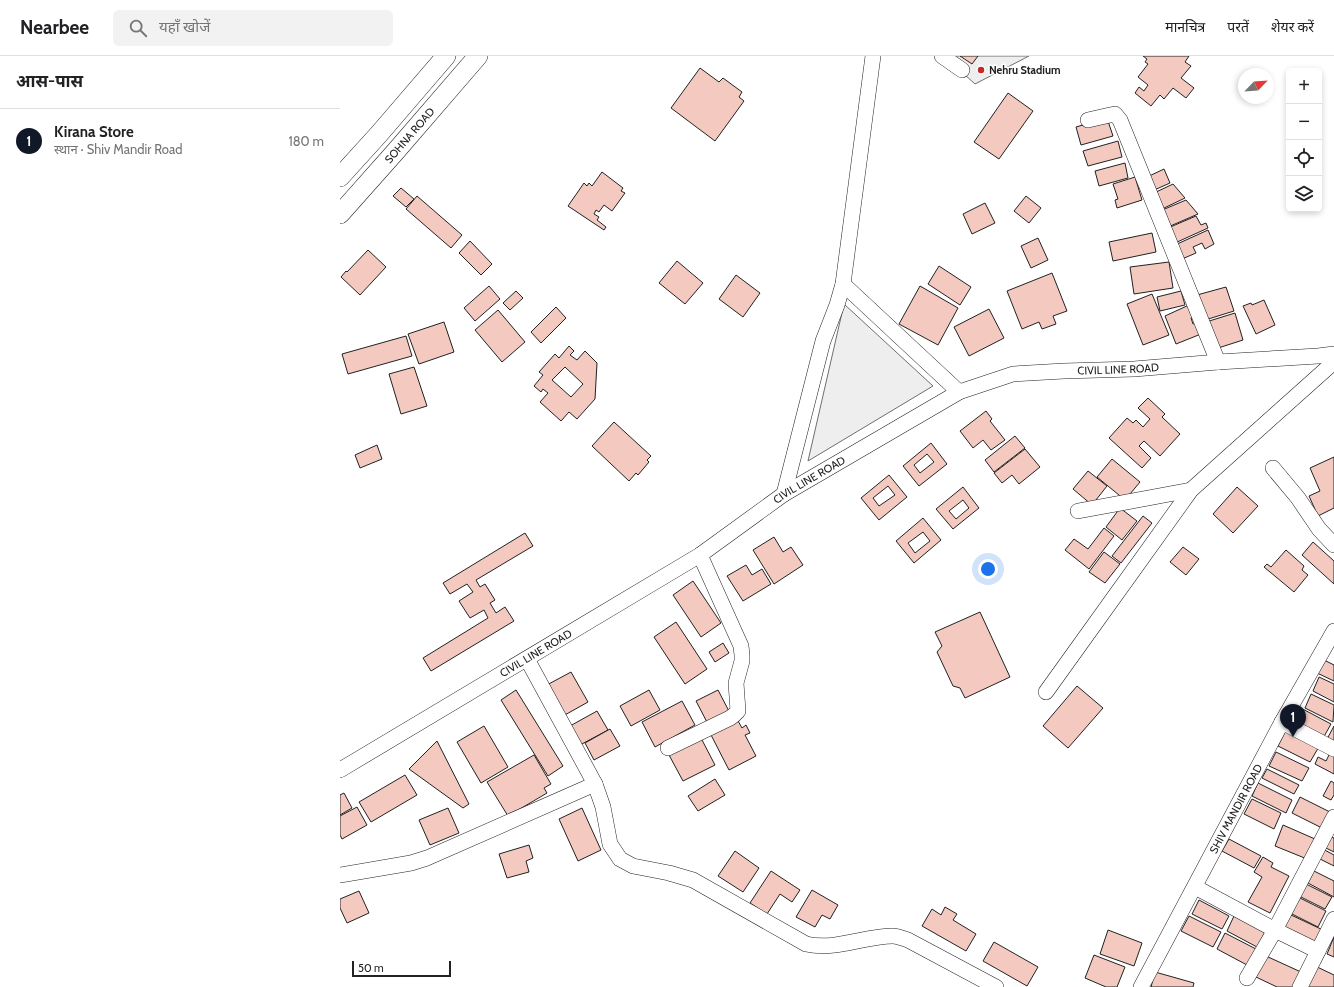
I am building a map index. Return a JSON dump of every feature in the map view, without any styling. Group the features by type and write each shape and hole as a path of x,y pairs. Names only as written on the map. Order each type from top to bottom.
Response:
{"main road":[{"name":"SOHNA ROAD","path":"340,177 446,56"},
{"name":"SOHNA ROAD","path":"340,214 478,56"}],"street":[{"path":"784,494 823,341 837,305 843,284 873,56"},
{"path":"942,56 962,70"},
{"path":"1088,120 1115,114 1120,120 1218,362"},
{"path":"843,284 959,392"},
{"name":"CIVIL LINE ROAD","path":"340,770 700,555 784,494 959,392 1013,374 1134,369 1334,354"},
{"path":"1046,692 1191,490 1334,362"},
{"path":"1273,468 1298,498 1319,529 1334,545"},
{"path":"1078,511 1191,490"},
{"path":"668,748 730,718 738,711 736,683 742,661 741,646 700,555"},
{"name":"SHIV MANDIR ROAD","path":"1142,987 1282,722 1334,631"},
{"path":"527,659 595,784 603,808 610,844 620,859 633,866 670,873 693,880 806,944 822,946 878,937 895,936 908,940 996,987"},
{"path":"1282,722 1334,749"},
{"path":"340,875 411,863 427,858 595,784"},
{"path":"1247,978 1275,930 1334,817"},
{"path":"1195,887 1275,930 1318,951"},
{"path":"1300,987 1334,918"}],"shaded area":[{"name":"Nehru Stadium","path":"944,56 1029,56 975,84"},
{"path":"844,304 933,386 808,461"}],"building":[{"path":"960,56 978,56 972,64"},
{"path":"1143,56 1189,56 1185,62 1191,66 1181,78 1194,88 1186,98 1173,88 1164,99 1160,95 1151,106 1135,93 1139,87 1144,91 1148,85 1138,77 1148,64 1145,62 1147,59"},
{"path":"700,68 719,82 723,78 742,92 739,97 744,101 715,141 671,108"},
{"path":"1008,93 1033,111 999,159 974,142"},
{"path":"1107,118 1113,136 1081,145 1076,127"},
{"path":"1118,141 1122,157 1088,166 1083,151"},
{"path":"1125,163 1128,178 1099,186 1095,171"},
{"path":"1164,169 1170,183 1152,191 1145,178"},
{"path":"602,172 623,188 621,191 625,193 612,211 604,205 599,212 596,210 594,214 599,217 597,220 606,227 604,230 568,206 584,183 587,186 589,183 592,186"},
{"path":"1135,177 1142,200 1117,208 1115,200 1118,199 1113,184"},
{"path":"1173,184 1185,198 1160,210 1152,194"},
{"path":"401,188 414,199 406,207 393,196"},
{"path":"417,196 462,235 451,248 406,209"},
{"path":"1026,196 1041,208 1029,223 1014,211"},
{"path":"1186,200 1198,214 1168,227 1160,211"},
{"path":"985,203 995,223 972,234 963,214"},
{"path":"1196,216 1201,225 1206,223 1208,228 1175,243 1168,228"},
{"path":"1208,230 1214,244 1205,249 1202,243 1193,247 1196,253 1182,259 1175,245"},
{"path":"1152,233 1156,252 1113,261 1109,242"},
{"path":"1038,238 1048,260 1031,268 1021,246"},
{"path":"470,241 492,264 481,275 459,253"},
{"path":"368,250 386,267 360,295 341,277"},
{"path":"677,261 703,283 685,304 659,283"},
{"path":"1169,262 1173,288 1134,294 1130,267"},
{"path":"939,266 971,287 960,305 928,284"},
{"path":"1052,273 1067,311 1053,316 1056,324 1042,329 1039,322 1022,329 1007,291"},
{"path":"736,275 760,293 743,317 719,299"},
{"path":"489,286 500,299 475,321 464,308"},
{"path":"920,286 958,308 938,345 899,324"},
{"path":"1226,287 1234,311 1205,320 1197,295"},
{"path":"516,291 523,298 510,310 503,303"},
{"path":"1181,291 1185,305 1160,311 1157,297"},
{"path":"1152,294 1169,335 1143,345 1127,304"},
{"path":"1264,300 1275,325 1256,334 1243,306 1251,303 1252,305"},
{"path":"1189,305 1194,317 1191,318 1193,324 1196,323 1201,334 1176,344 1165,316"},
{"path":"556,307 566,318 541,343 531,332"},
{"path":"989,309 1004,338 969,356 954,327"},
{"path":"498,310 525,342 502,362 475,330"},
{"path":"1235,313 1243,340 1215,349 1206,322"},
{"path":"444,322 454,352 419,364 408,334"},
{"path":"406,336 412,356 348,374 342,354"},
{"path":"569,346 574,351 570,355 577,360 585,351 597,363 595,399 577,419 569,412 561,421 540,402 548,393 543,389 541,392 534,386 543,375 539,372 555,354 559,358","holes":["565,367 583,384 571,397 552,380"]},
{"path":"414,367 427,406 401,414 389,374"},
{"path":"1148,398 1165,414 1162,417 1180,434 1160,456 1144,441 1139,446 1151,458 1142,468 1109,438 1127,418 1133,423 1136,420 1143,427 1150,419 1138,408"},
{"path":"986,411 992,419 990,421 1005,440 991,450 983,440 973,448 960,431"},
{"path":"614,422 651,456 647,460 649,462 638,475 636,473 629,481 592,446"},
{"path":"1015,436 1025,448 994,472 985,460"},
{"path":"931,443 947,464 919,486 903,466","holes":["927,454 934,462 920,473 914,465"]},
{"path":"377,445 382,459 360,468 355,455"},
{"path":"1025,449 1040,467 1019,484 1012,475 1002,483 994,473"},
{"path":"1334,457 1334,508 1318,516 1309,496 1320,491 1310,468"},
{"path":"1112,459 1140,482 1125,500 1097,477"},
{"path":"1088,471 1107,486 1092,505 1073,489"},
{"path":"889,475 907,497 879,520 861,498","holes":["888,486 895,495 879,506 873,498"]},
{"path":"963,487 979,508 953,529 936,509","holes":["963,500 969,508 956,519 949,511"]},
{"path":"1237,487 1258,506 1233,533 1213,514"},
{"path":"1120,508 1137,521 1122,540 1106,527"},
{"path":"1143,516 1152,523 1121,563 1112,556"},
{"path":"923,518 941,540 914,563 896,541","holes":["923,532 930,541 915,553 908,543"]},
{"path":"1104,528 1114,536 1089,569 1065,550 1074,539 1088,549"},
{"path":"525,533 533,546 476,580 480,587 485,584 495,600 490,603 496,613 505,607 514,621 431,671 423,658 488,618 484,610 470,618 459,601 473,592 467,584 450,594 443,583"},
{"path":"774,537 783,552 791,547 803,565 774,584 753,550"},
{"path":"1313,542 1334,561 1334,584 1302,555"},
{"path":"1183,547 1199,559 1186,575 1170,562"},
{"path":"1286,550 1304,566 1302,570 1308,575 1294,592 1264,567 1267,564 1271,567"},
{"path":"1104,552 1120,564 1105,583 1089,572"},
{"path":"746,565 752,575 762,569 771,584 743,601 727,576"},
{"path":"693,581 721,623 701,637 673,595"},
{"path":"980,612 1010,677 965,698 960,688 953,686 937,652 942,646 935,632"},
{"path":"676,622 707,669 685,684 654,637"},
{"path":"723,643 729,653 715,662 709,652"},
{"path":"1324,660 1334,665 1334,681 1317,673"},
{"path":"571,672 588,702 563,716 545,686"},
{"path":"1319,677 1334,684 1334,702 1313,691"},
{"path":"1077,686 1103,708 1068,748 1043,726"},
{"path":"516,690 563,766 548,776 501,700"},
{"path":"649,690 660,710 631,726 620,706"},
{"path":"718,690 731,715 709,726 696,701"},
{"path":"1311,694 1334,705 1333,722 1305,708"},
{"path":"682,701 695,725 655,747 642,722"},
{"path":"1297,706 1331,724 1322,740 1289,722"},
{"path":"597,711 608,730 580,745 570,726"},
{"path":"737,719 742,728 746,725 750,733 745,735 756,756 729,770 710,733"},
{"path":"484,726 508,767 481,783 457,742"},
{"path":"1334,726 1334,745 1326,741"},
{"path":"1287,728 1320,745 1310,762 1278,746"},
{"path":"610,729 620,746 594,760 585,743"},
{"path":"701,738 715,765 683,781 669,755"},
{"path":"437,741 469,804 463,808 409,769"},
{"path":"1331,751 1334,753 1334,774 1315,764 1318,757 1326,761"},
{"path":"1276,752 1309,768 1302,781 1269,766"},
{"path":"534,755 551,784 544,788 547,793 508,816 487,782"},
{"path":"1267,769 1299,785 1294,794 1262,778"},
{"path":"405,775 417,795 371,822 359,802"},
{"path":"715,779 725,795 698,811 688,796"},
{"path":"1331,781 1334,783 1334,795 1331,800 1323,796"},
{"path":"1258,783 1292,800 1286,813 1252,796"},
{"path":"344,793 352,808 340,815 340,795"},
{"path":"1300,797 1330,812 1322,828 1292,813"},
{"path":"1252,799 1281,813 1274,829 1244,814"},
{"path":"357,807 367,825 342,839 340,835 340,816"},
{"path":"448,808 459,833 430,845 419,820"},
{"path":"582,808 601,850 578,861 559,819"},
{"path":"1283,825 1315,839 1307,859 1275,846"},
{"path":"1327,835 1334,838 1334,852 1322,846"},
{"path":"1229,839 1261,856 1254,868 1222,851"},
{"path":"529,845 533,858 526,861 529,872 507,878 499,854"},
{"path":"1321,848 1334,855 1334,866 1316,857"},
{"path":"735,851 759,868 743,892 718,876"},
{"path":"1263,857 1273,863 1271,867 1289,876 1270,913 1248,902 1262,877 1254,872"},
{"path":"771,871 800,890 792,902 780,894 767,914 750,903"},
{"path":"1314,871 1334,881 1334,897 1308,883"},
{"path":"1306,884 1332,897 1325,909 1299,896"},
{"path":"812,890 838,905 830,919 822,915 815,927 796,917"},
{"path":"359,891 369,913 347,923 340,908 340,899"},
{"path":"1296,896 1326,911 1318,927 1288,912"},
{"path":"1199,900 1229,916 1222,929 1192,914"},
{"path":"945,907 957,914 953,920 976,934 966,951 922,926 932,909 941,915"},
{"path":"1289,914 1323,930 1316,945 1282,930"},
{"path":"1189,916 1221,932 1213,947 1181,931"},
{"path":"1234,916 1265,932 1257,947 1227,931"},
{"path":"1108,930 1142,943 1134,966 1100,954"},
{"path":"1225,933 1256,949 1247,965 1217,949"},
{"path":"1334,937 1334,957 1327,954"},
{"path":"994,942 1038,967 1027,986 983,961"},
{"path":"1094,955 1125,967 1117,987 1106,987 1085,978"},
{"path":"1266,956 1301,972 1293,987 1277,987 1256,977"},
{"path":"1313,965 1334,975 1334,987 1301,987"},
{"path":"1155,972 1194,983 1193,987 1151,987"}],"place":[{"name":"Nehru Stadium","path":"981,70"},
{"name":"Kirana Store","path":"1293,737"}]}
